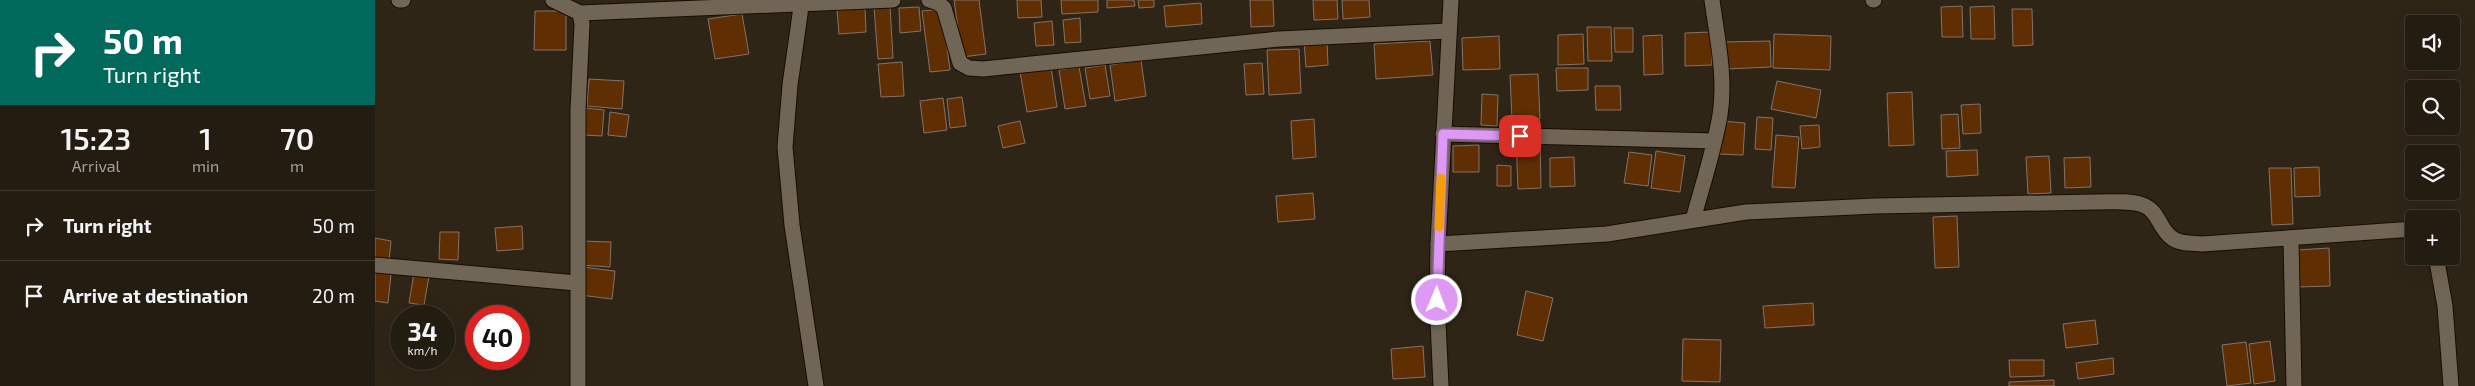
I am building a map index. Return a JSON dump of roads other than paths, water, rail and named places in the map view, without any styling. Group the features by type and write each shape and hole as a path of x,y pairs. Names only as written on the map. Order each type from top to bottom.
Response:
{"street":[{"path":"553,0 580,13 722,4 893,0"},
{"path":"929,0 938,2 944,8 960,63 969,68 983,69 1279,39 1448,31"},
{"path":"1441,386 1437,300 1438,244 1451,0"},
{"path":"1693,220 1720,115 1721,86 1712,0"},
{"path":"802,2 790,85 786,163 793,234 816,386"},
{"path":"578,386 577,110 583,24 580,13"},
{"path":"1443,134 1713,141"},
{"path":"1438,244 1607,234 1747,212 1875,206 2129,202 2145,206 2156,214 2171,237 2182,242 2230,244 2405,230"},
{"path":"2291,239 2294,386"},
{"path":"375,265 577,283"},
{"path":"2438,265 2445,306 2451,386"}]}
